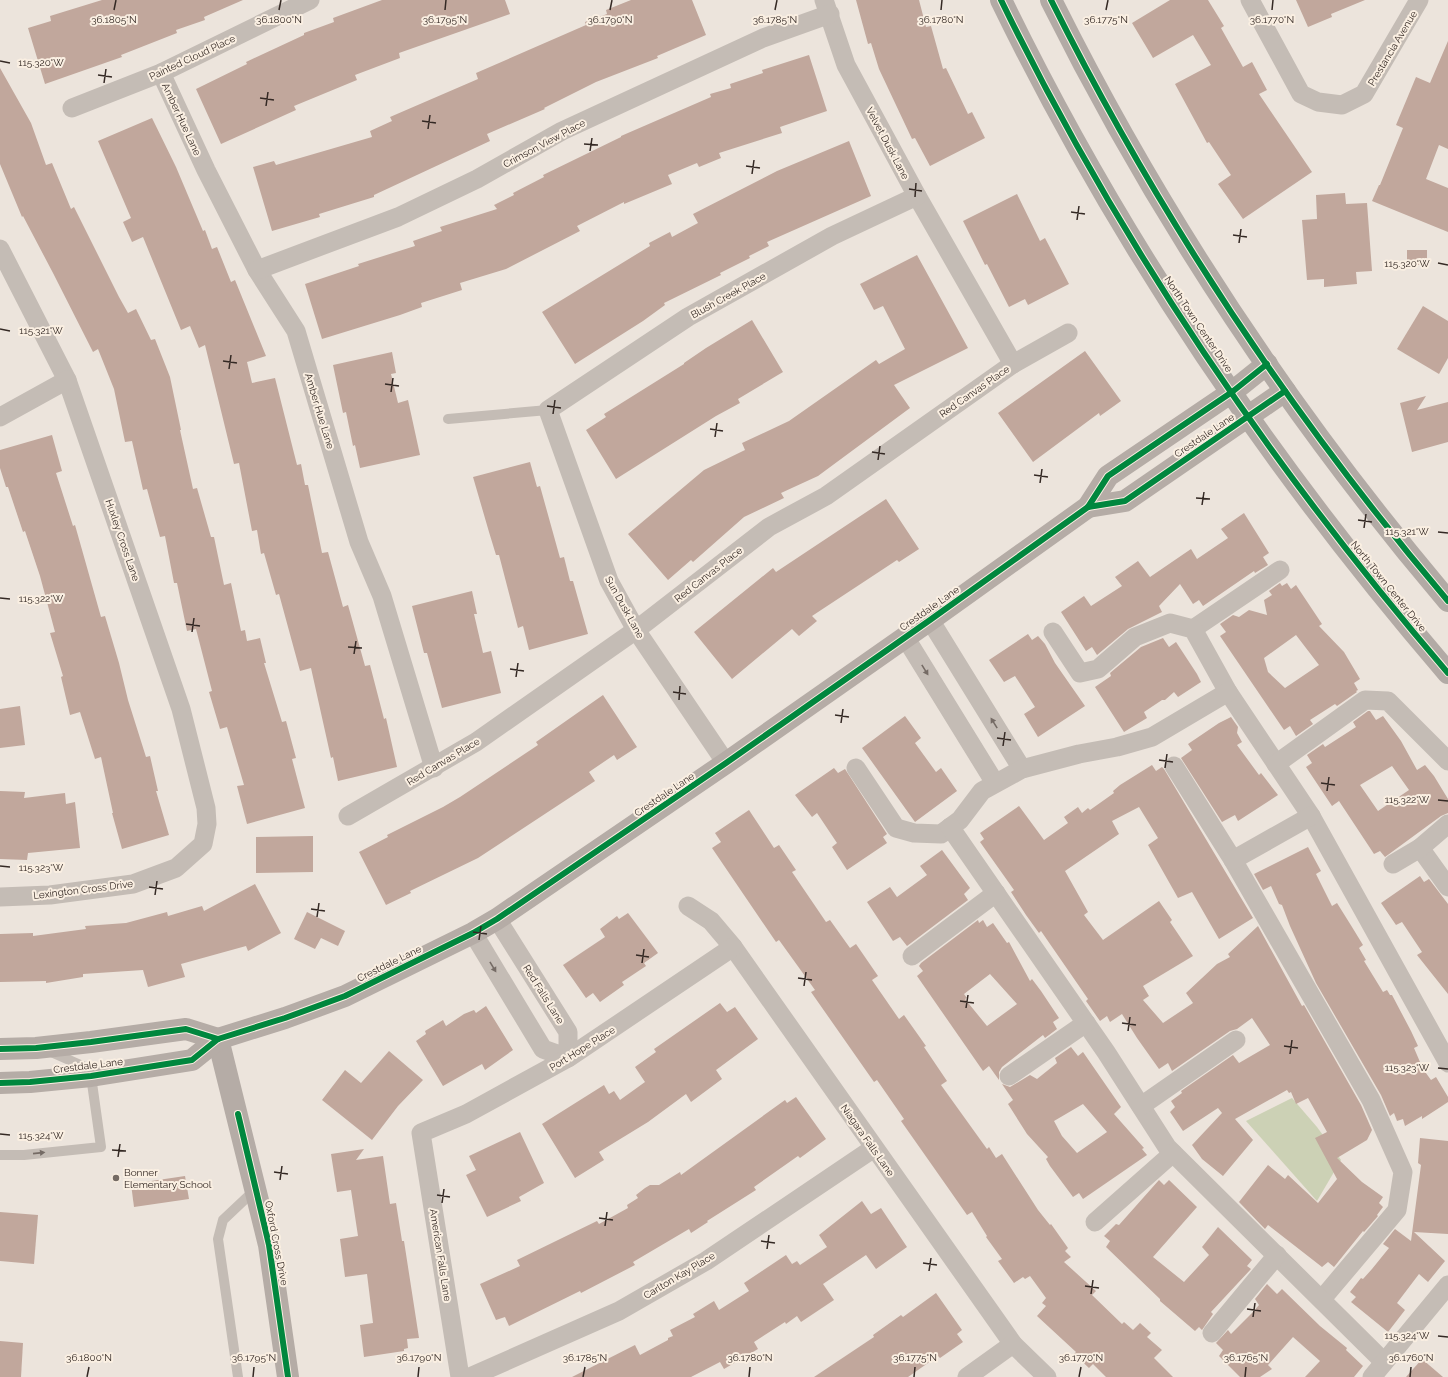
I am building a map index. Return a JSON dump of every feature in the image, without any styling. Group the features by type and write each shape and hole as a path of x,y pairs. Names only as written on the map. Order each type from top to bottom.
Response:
{"main road":[{"name":"North Town Center Drive","path":"1001,0 1041,80 1126,229 1190,330 1292,478 1351,556 1448,672"},
{"path":"1052,0 1093,80 1150,182 1220,294 1285,390 1374,510 1448,601"}],"street":[{"name":"Painted Cloud Place","path":"72,108 160,73 310,0"},
{"name":"Prestancia Avenue","path":"1250,0 1301,94 1318,102 1342,105 1364,94 1419,0"},
{"name":"Velvet Dusk Lane","path":"827,7 846,65 917,196 1013,364"},
{"name":"Crimson View Place","path":"257,270 398,217 477,179 562,131 827,7"},
{"name":"Amber Hue Lane","path":"160,73 206,170 257,270 296,331 359,542 382,596 434,768"},
{"name":"Blush Creek Place","path":"548,410 688,317 832,236 917,196"},
{"name":"Huxley Cross Lane","path":"0,249 68,380 181,709 206,808 207,824 203,844"},
{"name":"Red Canvas Place","path":"348,816 434,768 476,742 636,630 769,527 826,496 1013,364 1068,333"},
{"name":"Crestdale Lane","path":"0,1083 30,1082 91,1076 192,1060 218,1039 285,1018 345,996 473,933 497,919 726,764 1088,507 1108,476 1232,392 1267,364"},
{"path":"0,417 68,380"},
{"name":"Crestdale Lane","path":"1088,507 1125,501 1249,417 1285,390"},
{"name":"Sun Dusk Lane","path":"548,410 609,581 636,630 726,764"},
{"path":"1193,629 1280,570"},
{"path":"930,620 1022,768"},
{"path":"1053,632 1080,673 1098,669 1135,637 1170,623 1193,629 1228,692 1311,816 1448,1063"},
{"path":"905,637 995,783"},
{"path":"856,768 896,828 914,833 942,834 960,820 982,791 1022,768 1079,754 1117,747 1152,737 1228,692"},
{"path":"1276,764 1365,700 1388,701 1448,761"},
{"path":"1174,766 1233,860 1371,1100 1403,1172 1397,1210 1322,1299"},
{"path":"1233,860 1311,816"},
{"path":"1392,864 1420,848 1448,824"},
{"path":"950,827 1086,1023 1167,1147 1384,1362"},
{"name":"Lexington Cross Drive","path":"0,897 50,895 133,884 176,868 203,844"},
{"path":"1420,848 1448,887"},
{"path":"912,956 996,892"},
{"name":"Niagara Falls Lane","path":"688,906 711,921 733,947 1013,1344 1047,1377"},
{"name":"Red Falls Lane","path":"497,919 568,1032 568,1058"},
{"path":"473,933 543,1049 568,1058"},
{"name":"Port Hope Place","path":"421,1133 466,1114 568,1058 733,947"},
{"path":"1009,1076 1086,1023"},
{"path":"0,1049 36,1048 186,1029 218,1039"},
{"name":"Oxford Cross Drive","path":"218,1039 269,1245 288,1377"},
{"path":"1141,1106 1236,1040"},
{"name":"American Falls Lane","path":"421,1133 460,1377"},
{"name":"Carlton Kay Place","path":"470,1377 619,1311 706,1261 874,1148"},
{"path":"1096,1222 1173,1153"},
{"path":"1212,1332 1277,1255"},
{"path":"1372,1377 1445,1296"},
{"path":"967,1377 1013,1344"}],"lane":[{"path":"448,419 548,410"},
{"path":"0,1155 102,1147 91,1076 85,1067 62,1056 36,1048"},
{"path":"238,1377 218,1239 223,1220 256,1189"}],"green space":[{"path":"1292,1098 1317,1127 1341,1160 1317,1201 1246,1121"}],"building":[{"path":"102,0 243,0 204,17 205,20 176,30 177,33 121,55 122,57 45,84 28,28 51,21 50,16"},
{"path":"382,0 505,0 510,14 399,53 400,58 355,75 357,80 294,106 296,110 221,144 196,89 247,64 246,62 304,35 304,33 334,22 333,18"},
{"path":"631,0 692,0 706,35 657,56 658,58 596,82 544,108 545,109 487,134 490,141 374,195 374,197 319,214 320,217 272,231 253,167 274,161 276,165 372,137 370,131 392,121 390,117 478,79 476,73 586,25 585,22 607,14 606,10"},
{"path":"856,0 919,0 926,27 931,26 943,69 946,68 968,114 972,112 985,138 930,166 915,138 912,139 879,69 871,43 868,44"},
{"path":"1170,0 1208,0 1224,26 1221,28 1243,67 1252,62 1267,90 1259,94 1312,172 1243,219 1218,184 1231,175 1209,142 1207,143 1175,84 1211,65 1193,35 1153,58 1132,23"},
{"path":"1296,0 1365,0 1331,14 1332,17 1308,27"},
{"path":"1448,41 1448,149 1439,145 1426,179 1448,188 1448,232 1372,201 1403,128 1396,125 1416,77 1430,83"},
{"path":"809,55 827,111 780,127 782,133 719,153 721,158 699,167 697,163 668,175 672,184 624,204 624,202 577,226 580,231 506,269 460,283 462,290 421,303 422,307 400,315 322,339 305,284 359,266 358,264 415,246 413,241 442,231 440,227 497,209 494,205 544,177 543,175 621,136 711,97 710,94 731,88 730,84 763,73 762,70"},
{"path":"0,68 31,123 46,165 52,163 71,209 74,207 128,313 136,309 151,340 155,339 170,377 193,489 197,488 211,537 214,537 224,585 231,583 241,631 245,630 247,641 260,638 266,663 264,663 282,722 286,721 296,758 292,759 305,808 247,824 237,786 244,785 227,727 220,729 209,692 212,691 196,629 187,631 177,583 174,583 165,536 160,537 147,489 143,490 132,441 125,442 114,389 98,349 93,352 23,216 22,217 0,164"},
{"path":"152,118 176,167 203,231 205,230 212,249 217,247 231,282 235,280 266,356 247,362 252,383 275,378 297,465 301,464 305,485 308,485 322,553 328,552 343,607 348,605 365,666 370,665 384,719 386,718 397,767 338,781 333,757 331,758 311,668 300,671 279,594 276,595 264,553 261,554 257,530 252,531 239,463 234,464 205,345 199,348 190,326 181,330 143,237 132,242 123,222 131,218 98,141"},
{"path":"849,141 871,196 767,242 769,246 749,256 750,258 720,273 721,275 664,303 665,305 643,321 575,364 542,312 650,246 649,243 670,232 672,237 698,223 693,214 777,171"},
{"path":"1345,193 1346,204 1367,203 1372,271 1356,272 1357,284 1324,287 1324,279 1307,280 1302,220 1317,219 1316,195"},
{"path":"1017,194 1040,241 1045,238 1069,284 1028,305 1025,299 1009,307 987,264 985,265 963,221"},
{"path":"1407,250 1427,250 1427,265 1407,265"},
{"path":"917,255 968,348 894,385 910,408 818,476 781,493 784,498 744,517 693,562 691,560 668,580 628,534 704,470 745,450 742,443 789,421 876,360 879,364 905,349 883,306 874,310 860,284"},
{"path":"1423,306 1448,321 1448,358 1439,374 1397,349"},
{"path":"752,320 783,372 738,399 740,403 716,416 616,479 586,430 606,417 604,414"},
{"path":"1085,351 1121,401 1100,416 1099,413 1033,462 998,413"},
{"path":"392,352 396,373 391,374 398,403 408,400 420,455 360,468 355,445 353,446 346,412 343,413 333,365"},
{"path":"1426,396 1417,410 1448,402 1448,442 1412,452 1400,403"},
{"path":"52,435 62,471 56,473 73,526 75,525 101,617 105,616 128,700 146,757 150,756 158,791 156,791 169,835 122,849 112,813 101,757 95,759 80,712 70,715 61,677 63,676 50,633 55,632 40,576 25,531 23,532 0,468 0,450"},
{"path":"530,462 537,487 540,486 560,558 564,557 570,581 573,581 588,634 529,650 523,626 518,628 499,555 496,555 473,477"},
{"path":"886,499 919,549 899,562 897,560 812,616 817,621 799,636 792,629 732,679 694,632 773,568 776,572"},
{"path":"1244,513 1269,553 1263,557 1268,565 1255,573 1254,571 1203,606 1199,600 1193,604 1180,584 1159,606 1162,612 1128,629 1097,655 1092,647 1086,651 1061,612 1084,596 1091,606 1122,586 1115,577 1138,561 1150,577 1191,549 1197,559 1228,538 1221,529"},
{"path":"1280,583 1282,586 1287,583 1291,589 1296,585 1322,624 1319,626 1344,652 1360,679 1354,683 1358,690 1356,691 1357,692 1337,706 1335,704 1310,720 1313,724 1296,736 1290,726 1284,730 1220,636 1226,632 1220,624 1233,615 1239,617 1249,610 1267,615 1264,600 1272,595 1269,591","holes":["1296,635 1319,665 1285,688 1268,672 1264,658"]},
{"path":"472,591 477,614 474,614 483,653 491,651 501,693 442,708 427,653 424,653 412,606"},
{"path":"1028,634 1032,640 1038,636 1045,644 1055,663 1085,706 1038,737 1024,714 1035,707 1015,676 1004,682 989,660"},
{"path":"1163,638 1169,647 1176,642 1201,682 1178,697 1174,692 1165,700 1162,700 1144,712 1147,718 1124,732 1095,687 1111,676 1110,673 1141,647"},
{"path":"603,695 637,747 617,760 614,755 589,772 595,781 478,858 410,891 411,893 386,905 359,852 388,837 387,835 460,797 538,745 536,742"},
{"path":"20,706 25,745 0,748 0,709"},
{"path":"1368,711 1370,711 1376,720 1383,716 1401,741 1417,770 1425,765 1434,776 1448,799 1448,813 1441,816 1385,857 1380,851 1374,854 1339,801 1332,806 1306,767 1312,763 1307,755 1323,744 1325,747 1356,727 1353,722","holes":["1392,766 1409,790 1378,811 1360,785"]},
{"path":"905,716 921,738 915,743 936,772 941,768 957,791 915,822 862,748"},
{"path":"1231,717 1238,727 1237,733 1242,742 1237,745 1259,775 1261,773 1278,795 1238,821 1235,815 1222,822 1181,758 1192,750 1188,744 1219,723"},
{"path":"1152,765 1156,771 1162,767 1164,769 1253,918 1219,939 1192,892 1178,898 1148,845 1158,838 1139,807 1112,821 1119,834 1065,871 1088,912 1084,915 1103,940 1159,901 1172,920 1170,922 1193,956 1143,986 1149,996 1143,1000 1163,1023 1193,1003 1186,993 1217,964 1230,957 1228,954 1258,926 1302,1006 1304,1005 1361,1105 1372,1130 1367,1140 1337,1158 1362,1182 1383,1197 1379,1203 1383,1207 1377,1215 1378,1216 1364,1232 1363,1231 1334,1267 1328,1262 1322,1267 1268,1225 1265,1229 1239,1202 1268,1165 1285,1179 1288,1175 1318,1203 1337,1179 1315,1138 1327,1132 1308,1098 1296,1104 1291,1092 1289,1093 1287,1090 1235,1119 1253,1140 1223,1176 1202,1159 1192,1145 1222,1113 1218,1108 1183,1131 1170,1112 1175,1107 1171,1101 1182,1093 1181,1091 1233,1055 1239,1063 1270,1045 1252,1018 1237,1029 1230,1031 1172,1071 1168,1063 1159,1069 1122,1014 1110,1022 1107,1016 1100,1021 1086,1001 1088,999 1041,931 1039,933 1026,915 1011,892 1014,890 980,842 984,839 980,833 1019,806 1044,840 1068,823 1064,817 1078,807 1082,813 1088,808 1090,810 1114,793 1113,791 1120,785"},
{"path":"834,768 838,773 845,769 887,834 883,837 887,843 847,870 832,847 837,843 817,813 812,817 795,795"},
{"path":"0,791 25,792 24,798 65,793 66,804 75,802 80,848 28,853 27,860 0,859"},
{"path":"749,810 774,848 779,845 796,870 792,872 826,922 830,920 850,948 856,944 878,976 872,980 899,1019 904,1015 926,1046 924,1047 947,1081 941,1085 987,1149 989,1147 996,1158 1002,1154 1038,1210 1050,1225 1051,1224 1068,1248 1065,1251 1071,1257 1064,1262 1096,1291 1092,1295 1122,1324 1124,1322 1133,1330 1140,1323 1151,1333 1147,1337 1162,1350 1154,1358 1173,1377 1106,1377 1093,1364 1089,1368 1074,1354 1076,1352 1037,1316 1046,1306 1042,1303 1046,1298 1030,1276 1025,1279 1023,1277 1014,1283 998,1261 1002,1259 986,1237 987,1236 972,1212 967,1215 901,1121 904,1119 877,1080 874,1082 811,992 815,990 779,940 776,942 712,848 721,842 715,833"},
{"path":"313,836 313,872 256,873 256,837"},
{"path":"1308,847 1321,871 1316,874 1332,906 1337,903 1363,945 1359,948 1366,960 1364,961 1383,992 1387,990 1390,995 1392,995 1411,1031 1418,1046 1414,1048 1423,1069 1431,1080 1436,1077 1448,1097 1448,1102 1422,1119 1422,1116 1405,1126 1403,1119 1397,1121 1394,1113 1390,1116 1381,1095 1316,983 1282,905 1279,904 1271,886 1263,890 1254,874"},
{"path":"942,850 970,888 964,894 968,900 907,946 900,937 893,941 867,902 890,887 897,897 927,875 920,866"},
{"path":"1420,876 1424,882 1429,879 1448,904 1448,994 1417,955 1422,952 1402,922 1396,925 1381,903"},
{"path":"255,884 281,933 248,951 246,946 181,964 185,977 148,987 143,970 83,974 83,977 46,983 46,981 0,982 0,934 33,933 33,936 86,929 85,926 126,923 167,912 168,916 202,906 204,911"},
{"path":"307,912 345,931 338,946 321,938 315,949 294,939"},
{"path":"628,913 658,953 644,963 646,966 622,982 624,985 600,1002 593,993 586,998 563,965 605,937 600,929 617,916 619,919"},
{"path":"978,920 979,923 983,920 987,927 993,923 1007,943 1009,942 1030,981 1032,979 1059,1018 1053,1022 1057,1029 1045,1038 1043,1035 1002,1067 999,1072 999,1080 989,1066 983,1071 917,976 923,971 919,966","holes":["990,974 1017,1004 987,1026 965,999 967,998 964,994"]},
{"path":"720,1003 727,1012 735,1007 758,1039 716,1070 722,1079 691,1102 686,1094 648,1122 599,1152 604,1160 575,1178 542,1124 604,1085 609,1094 614,1091 620,1100 645,1082 635,1067 656,1052 654,1049"},
{"path":"486,1006 513,1050 485,1070 482,1064 443,1086 416,1041 426,1034 425,1031 443,1020 446,1026 464,1014 474,1010 476,1013"},
{"path":"1071,1047 1078,1056 1083,1052 1121,1107 1114,1114 1144,1148 1142,1149 1147,1155 1083,1199 1079,1193 1073,1197 1050,1166 1046,1159 1048,1157 1027,1134 1008,1104 1013,1100 1002,1084 1010,1087 1030,1075 1037,1079 1057,1063 1055,1058","holes":["1083,1104 1107,1132 1077,1153 1062,1136 1054,1121"]},
{"path":"389,1051 423,1080 398,1106 372,1140 322,1100 345,1070 361,1083"},
{"path":"796,1097 826,1139 800,1158 798,1156 754,1187 756,1190 707,1221 708,1222 691,1233 689,1229 633,1262 635,1265 581,1293 580,1291 509,1326 505,1317 496,1320 480,1284 520,1266 517,1260 597,1221 599,1224 628,1208 627,1205 638,1198 636,1195 645,1188 650,1185 659,1185 680,1172 681,1175 785,1100 787,1103"},
{"path":"520,1132 544,1183 519,1197 521,1201 487,1217 466,1175 476,1170 469,1156"},
{"path":"1420,1138 1448,1141 1448,1234 1414,1232 1445,1261 1428,1282 1419,1274 1397,1303 1405,1310 1388,1332 1351,1302 1356,1297 1350,1292 1361,1278 1363,1279 1372,1269 1389,1248 1383,1244 1395,1229 1411,1241 1421,1165 1418,1163"},
{"path":"364,1149 356,1160 383,1156 390,1204 396,1203 402,1241 404,1241 419,1338 407,1339 408,1348 404,1349 404,1351 364,1357 360,1325 373,1323 367,1274 345,1277 340,1239 358,1236 351,1190 337,1192 331,1154"},
{"path":"185,1176 189,1199 134,1207 131,1184"},
{"path":"1159,1180 1164,1185 1169,1180 1197,1207 1153,1257 1184,1282 1209,1255 1202,1247 1218,1227 1252,1260 1247,1266 1251,1269 1211,1312 1213,1314 1202,1330 1199,1327 1195,1331 1160,1301 1160,1299 1106,1247 1110,1241 1104,1236 1116,1224 1119,1225"},
{"path":"862,1201 871,1214 881,1208 907,1247 876,1269 866,1255 823,1284 834,1300 801,1322 797,1316 786,1324 785,1322 754,1342 758,1349 724,1369 720,1362 691,1377 572,1377 635,1345 640,1355 668,1340 668,1338 673,1336 670,1330 695,1317 693,1314 714,1301 719,1310 749,1291 744,1283 786,1255 792,1264 797,1261 800,1265 827,1247 819,1235"},
{"path":"0,1212 38,1215 34,1264 0,1261"},
{"path":"1267,1284 1277,1294 1282,1289 1320,1326 1347,1348 1346,1350 1363,1366 1354,1377 1305,1377 1320,1361 1293,1337 1268,1365 1272,1369 1260,1377 1240,1377 1219,1356 1223,1350 1216,1343 1228,1330 1231,1334 1253,1312 1259,1305 1255,1299"},
{"path":"936,1293 962,1330 957,1334 963,1342 940,1358 938,1356 908,1377 814,1377 874,1337 873,1335 901,1315 903,1317"},
{"path":"0,1341 23,1343 21,1377 0,1377"},
{"path":"1422,1359 1443,1377 1406,1377"}],"cycle path":[{"path":"1001,0 1047,90 1096,179 1148,266 1203,351 1260,434 1320,516 1448,673"},
{"path":"1051,0 1092,80 1136,159 1232,312 1282,387 1336,460 1448,601"},
{"path":"0,1083 30,1082 91,1076 192,1060 218,1039 285,1018 345,996 473,933 497,919 726,763 1088,507 1108,476 1232,392 1267,364"},
{"path":"1088,507 1125,501 1285,391"},
{"path":"0,1049 36,1048 186,1029 218,1039"},
{"path":"238,1114 269,1245 288,1377"}],"place":[{"name":"Bonner Elementary School","path":"116,1178"}]}
